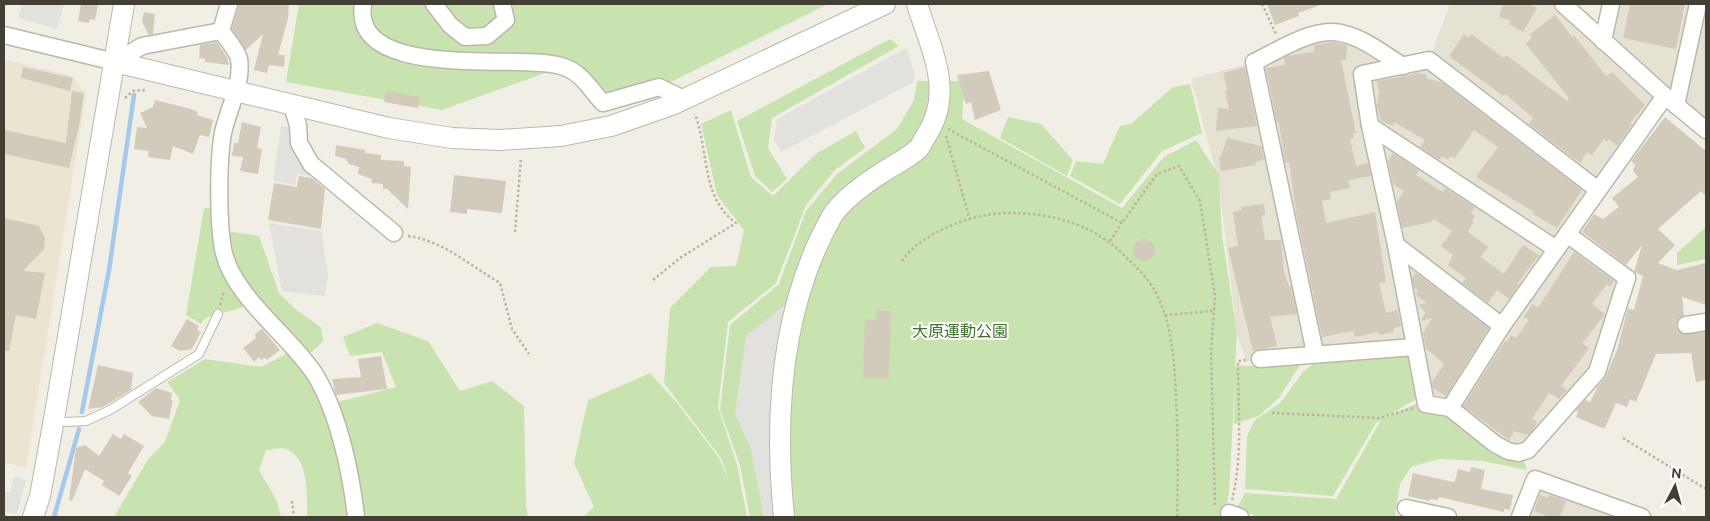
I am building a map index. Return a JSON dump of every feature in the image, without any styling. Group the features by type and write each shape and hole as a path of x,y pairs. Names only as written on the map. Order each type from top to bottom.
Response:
{"street":[{"path":"33,517 40,496 54,419 116,62 124,4"},
{"path":"229,4 221,31 238,57 240,77 222,144 219,182 223,250 240,288 316,376 344,450 356,517"},
{"path":"363,4 362,14 367,32 389,49 440,61 521,61 561,66 583,77 603,103 659,87 689,107"},
{"path":"434,4 450,25 465,37 487,36 506,20 502,4"},
{"path":"4,36 389,128 452,138 500,140 561,136 689,107 886,4"},
{"path":"784,517 780,475 781,395 792,325 808,265 833,214 868,181 918,149 935,123 941,97 940,79 917,4"},
{"path":"1563,4 1670,100 1706,129"},
{"path":"1603,41 1611,4"},
{"path":"1450,408 1502,326 1598,190 1670,100 1698,4"},
{"path":"116,62 142,46 221,31"},
{"path":"1315,353 1254,62 1314,34 1329,32 1345,34 1403,66"},
{"path":"1567,234 1627,278 1597,372 1528,450 1518,453 1495,444 1450,408 1426,404 1396,245 1370,126 1362,74 1429,60 1598,190"},
{"path":"292,106 298,125 299,143 311,164 394,233"},
{"path":"1370,126 1556,249"},
{"path":"1396,245 1502,326"},
{"path":"1686,325 1706,322"},
{"path":"1260,359 1315,353 1414,347"},
{"path":"1520,517 1535,479 1642,517"},
{"path":"1406,508 1448,517"}],"lane":[{"path":"54,419 66,422 86,421 110,410 199,354 218,314"}],"path":[{"path":"1262,4 1276,34"},
{"path":"122,101 133,91 146,90"},
{"path":"653,280 680,258 736,223 726,216 711,190 689,107"},
{"path":"970,220 944,127 1122,223"},
{"path":"515,232 521,158"},
{"path":"1110,241 1157,174 1179,166 1200,201 1215,296 1212,352 1228,513"},
{"path":"902,261 909,250 943,228 1001,213 1031,213 1073,222 1110,241 1142,272 1158,295 1173,345 1178,451 1177,517"},
{"path":"394,233 414,236 442,246 458,254 477,270 500,283 512,330 529,354"},
{"path":"1165,315 1214,311"},
{"path":"1228,513 1235,488 1238,361 1260,359"},
{"path":"1272,413 1379,418 1426,404"},
{"path":"1622,438 1706,489"},
{"path":"292,501 294,517"},
{"path":"4,516 8,517"}],"shaded area":[{"path":"22,4 64,4 57,29 18,18"},
{"path":"1450,4 1563,4 1603,40 1611,4 1706,4 1706,129 1665,96 1567,234 1627,278 1597,372 1518,453 1426,404 1412,347 1315,353 1246,361 1237,333 1219,183 1191,79 1254,62 1314,34 1345,34 1402,66 1429,60"},
{"path":"906,48 914,70 914,82 781,152 774,140 777,119"},
{"path":"4,59 72,76 86,94 26,468 4,462"},
{"path":"281,126 289,127 326,172 325,178 297,174 295,185 273,181"},
{"path":"269,223 321,231 328,275 325,296 282,291"},
{"path":"792,299 780,517 764,517 750,447 735,414 746,336"},
{"path":"14,476 26,480 17,514 4,512 4,491 10,492"},
{"path":"1539,486 1627,517 1526,517"}],"green space":[{"path":"299,4 828,4 671,82 608,93 573,63 442,110 286,82"},
{"path":"890,39 899,46 772,118 768,148 787,179 772,192 755,176 737,121"},
{"name":"大原運動公園","path":"917,81 965,81 962,119 1122,208 1164,157 1196,140 1219,175 1222,235 1237,333 1235,366 1300,365 1279,398 1259,416 1234,424 1235,381 1229,492 1225,517 750,517 740,465 720,410 730,325 779,284 806,211 837,174 897,129 914,100"},
{"path":"1190,84 1202,133 1162,151 1120,204 1070,176 1076,161 1103,164 1120,126 1131,124 1173,87"},
{"path":"731,110 751,177 773,196 817,153 856,131 865,148 835,170 806,205 776,283 728,322 718,407 737,465 747,517 583,517 594,507 574,463 588,400 650,373 677,403 719,458 729,482 721,458 664,383 670,308 711,267 736,266 744,230 717,195 701,124"},
{"path":"1008,117 1041,124 1073,160 1067,176 1000,138"},
{"path":"204,208 214,208 222,268 243,307 205,318 201,324 186,315"},
{"path":"1706,227 1706,259 1677,265 1677,253"},
{"path":"232,232 259,236 279,293 295,309 321,327 323,341 312,352 300,349 254,299 232,261 226,235"},
{"path":"377,323 428,341 460,391 492,381 524,406 526,505 528,517 361,517 334,403 396,387 382,352 350,356 343,337"},
{"path":"1409,351 1418,398 1384,418 1416,404 1450,416 1489,449 1524,460 1527,470 1482,461 1439,459 1411,467 1400,484 1395,517 1258,517 1237,508 1245,493 1336,499 1381,420 1376,423 1333,496 1245,489 1247,436 1255,420 1280,403 1303,372 1319,359"},
{"path":"290,352 314,378 340,451 354,517 307,517 307,489 303,469 294,454 281,448 266,450 259,470 277,501 281,517 114,517 149,458 165,442 180,400 167,382 205,359 261,367"}],"building":[{"path":"81,4 98,5 95,20 90,19 89,23 78,21"},
{"path":"239,4 289,4 288,18 278,55 285,55 284,67 269,65 267,73 254,70 263,34 246,50 232,29"},
{"path":"1267,4 1318,4 1318,6 1298,13 1299,16 1275,25"},
{"path":"1503,4 1530,4 1537,8 1523,32 1509,24 1511,21 1499,17"},
{"path":"1630,4 1685,4 1676,49 1623,38"},
{"path":"144,12 155,14 153,34 149,35 142,22"},
{"path":"1555,15 1573,38 1573,34 1606,76 1612,72 1645,105 1630,123 1632,125 1617,146 1609,139 1607,142 1604,139 1592,155 1587,152 1580,163 1529,124 1533,118 1505,94 1503,96 1449,56 1464,34 1469,38 1471,34 1504,58 1506,55 1567,101 1569,98 1526,44 1532,37 1529,35"},
{"path":"217,42 227,57 229,65 205,62 205,59 199,58 200,45"},
{"path":"1333,42 1347,45 1346,60 1341,60 1356,133 1353,134 1354,138 1350,139 1356,166 1368,163 1371,176 1348,180 1350,188 1330,192 1331,199 1322,201 1326,223 1375,212 1386,282 1379,283 1386,313 1398,310 1401,326 1394,328 1393,332 1379,335 1379,332 1355,337 1353,331 1322,337 1296,212 1289,162 1285,163 1279,123 1277,123 1266,68 1285,65 1284,58 1287,56 1314,52 1314,45"},
{"path":"23,67 73,78 70,91 21,78"},
{"path":"1245,67 1257,126 1216,131 1218,108 1229,109 1225,90 1228,91 1223,73"},
{"path":"989,71 1001,110 975,120 971,102 966,104 957,75"},
{"path":"1419,73 1427,75 1426,78 1443,83 1582,190 1557,228 1476,177 1498,147 1474,130 1455,158 1451,156 1448,160 1442,156 1439,160 1420,147 1425,140 1394,122 1393,126 1381,121 1377,106 1379,92 1377,81"},
{"path":"72,91 84,93 79,126 69,168 4,154 4,130 66,143"},
{"path":"386,91 420,97 418,108 384,102"},
{"path":"155,100 191,109 198,112 197,115 213,120 209,137 200,135 193,154 173,146 170,160 148,157 149,151 134,149 137,127 147,128 140,113 153,107"},
{"path":"1665,117 1706,151 1706,196 1701,191 1658,229 1675,245 1658,263 1677,270 1706,263 1706,305 1682,297 1684,315 1677,321 1676,326 1683,334 1706,332 1706,380 1696,382 1691,353 1656,354 1636,402 1630,399 1627,407 1616,403 1605,428 1602,428 1576,417 1578,412 1576,410 1585,400 1590,402 1598,386 1605,378 1617,350 1628,308 1634,310 1643,276 1634,272 1642,245 1626,265 1582,232 1594,214 1603,219 1619,207 1612,198 1638,177 1633,171 1635,165 1631,161"},
{"path":"242,122 261,127 257,148 262,149 258,174 240,171 243,157 232,156 234,143 238,143"},
{"path":"1227,138 1261,146 1264,160 1255,162 1256,165 1221,171 1219,157 1221,157"},
{"path":"336,145 365,150 365,153 381,155 381,160 404,161 404,166 411,167 408,209 387,189 383,189 383,184 371,183 372,179 358,174 359,167 349,164 346,159 335,156"},
{"path":"1393,153 1419,170 1416,175 1443,192 1445,188 1475,207 1471,213 1475,216 1472,221 1474,222 1468,232 1488,247 1481,257 1504,274 1523,245 1539,255 1517,284 1519,285 1509,299 1497,290 1488,303 1462,283 1466,278 1448,265 1453,255 1441,246 1452,231 1434,219 1431,222 1402,228 1397,202 1404,191 1393,184 1388,161"},
{"path":"454,175 506,181 502,213 467,209 467,214 450,212"},
{"path":"299,176 312,178 325,189 321,229 268,220 274,183 297,187"},
{"path":"1264,204 1265,215 1261,216 1265,240 1281,240 1284,272 1291,287 1297,314 1270,317 1277,346 1253,351 1228,248 1238,246 1233,212 1242,210 1241,207"},
{"path":"4,218 39,226 45,238 44,249 23,271 45,273 36,319 16,315 9,351 4,351"},
{"path":"1144,239 1152,242 1155,250 1152,258 1144,261 1136,258 1133,250 1136,242"},
{"path":"1574,252 1614,281 1610,287 1607,284 1592,304 1605,314 1582,344 1589,348 1561,386 1567,390 1559,399 1549,393 1532,419 1537,422 1534,429 1528,435 1514,431 1509,440 1463,406 1505,341 1507,342 1511,335 1516,338 1529,320 1524,317 1532,304 1538,308"},
{"path":"1416,273 1489,328 1446,396 1433,388 1432,382 1444,364 1426,348 1423,333 1432,318 1421,321 1426,312 1418,305 1427,303 1416,295 1418,290 1414,288 1412,278"},
{"path":"877,310 891,311 889,379 863,378 865,319 876,320"},
{"path":"187,319 199,326 197,330 201,332 192,349 180,351 171,346"},
{"path":"262,329 280,350 267,360 265,358 261,360 259,357 254,362 243,348 256,338 255,334"},
{"path":"381,356 387,389 336,395 332,379 361,377 358,359"},
{"path":"98,365 133,373 131,390 103,407 88,409"},
{"path":"156,388 172,393 171,400 173,400 169,419 152,416 138,402"},
{"path":"113,434 121,439 124,434 144,446 128,473 132,476 119,496 102,485 104,481 85,469 72,501 69,500 76,448 85,445 99,456"},
{"path":"1471,467 1485,470 1481,489 1513,495 1510,510 1504,509 1504,512 1439,497 1438,500 1430,499 1430,501 1408,496 1413,473 1453,482 1455,481 1458,469 1470,472"},
{"path":"1540,495 1548,498 1549,495 1566,501 1560,517 1544,517 1545,515 1534,511"}],"waterway":[{"path":"82,412 109,270 134,95"},
{"path":"54,517 79,429"}]}
